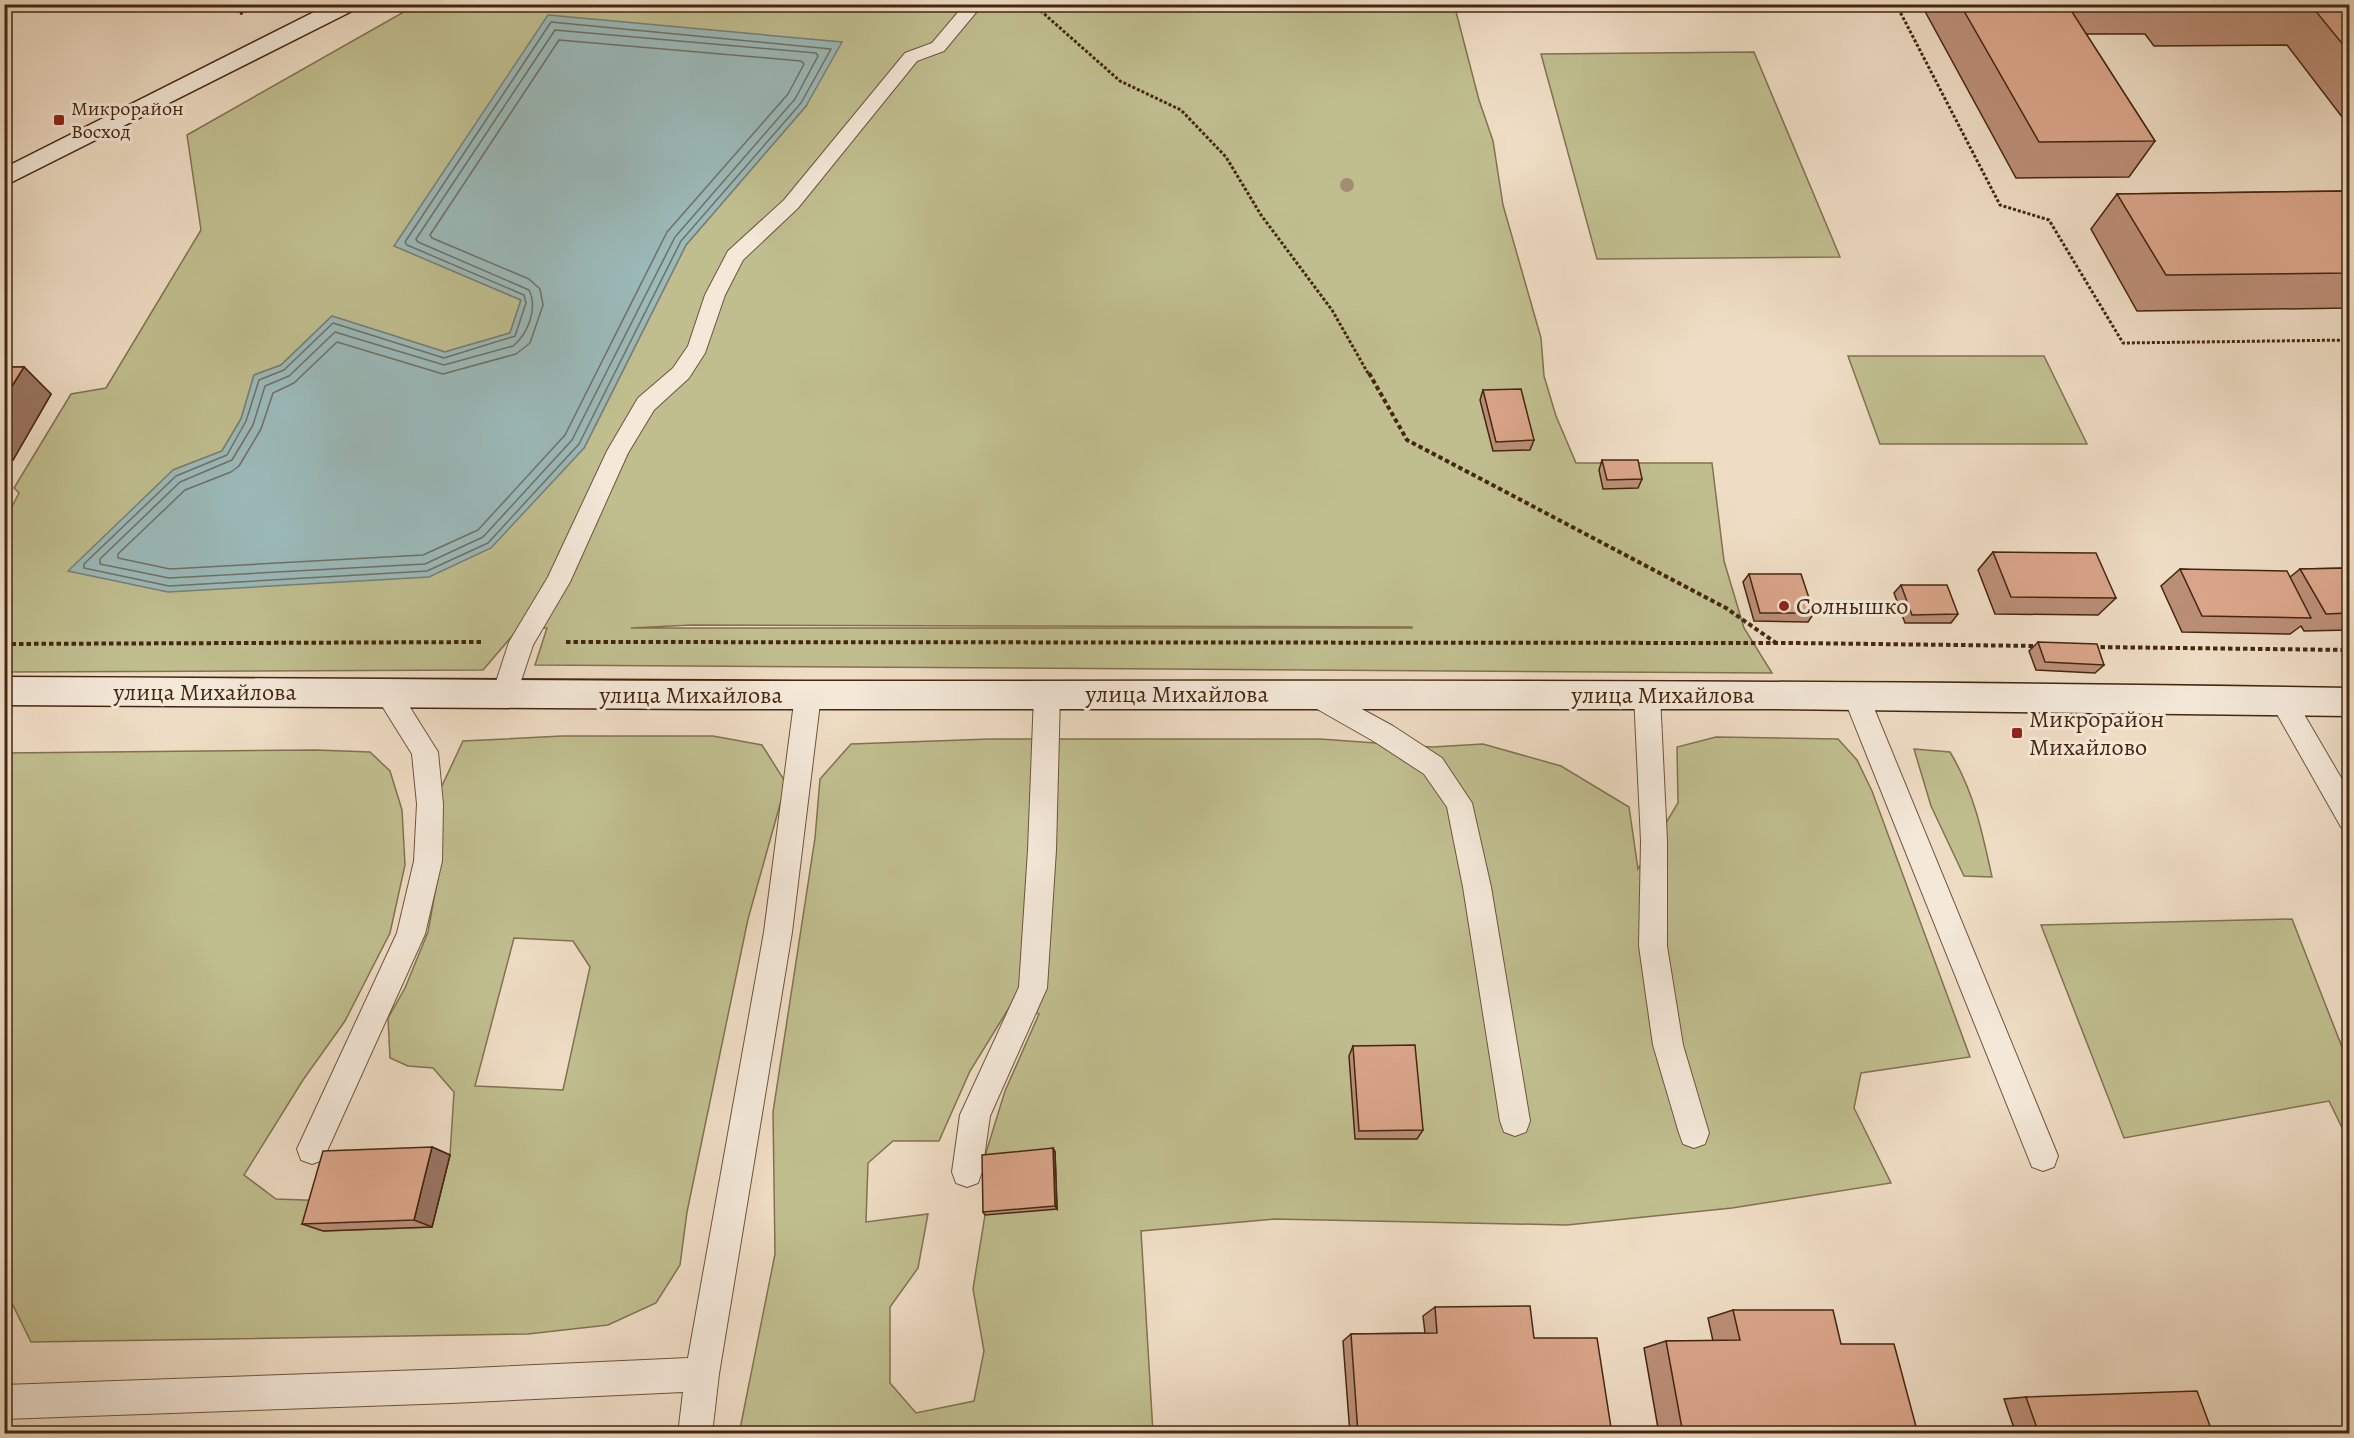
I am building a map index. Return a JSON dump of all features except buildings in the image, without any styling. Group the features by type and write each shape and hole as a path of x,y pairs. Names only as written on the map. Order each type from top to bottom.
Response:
{"street":[{"path":"4,178 348,4"},
{"name":"улица Михайлова","path":"4,691 808,695 1312,693 2349,702"}],"lane":[{"path":"505,694 521,642 558,582 618,452 646,404 681,373 698,348 715,295 735,256 791,204 911,57 938,47 975,4"},
{"path":"312,1149 411,934 428,861 430,804 425,752 387,693"},
{"path":"1312,693 1384,734 1433,766 1460,803 1475,875 1515,1121"},
{"path":"968,1172 975,1114 1033,988 1042,850 1047,694"},
{"path":"695,1434 702,1374 778,932 808,695"},
{"path":"1647,695 1654,841 1653,946 1668,1045 1694,1133"},
{"path":"1856,696 2043,1156"},
{"path":"2282,700 2349,819"},
{"path":"4,1402 451,1386 702,1374"}],"path":[{"path":"1033,4 1120,81 1181,110 1226,157 1261,215 1332,310 1407,440 1726,608 1777,643"},
{"path":"1896,4 2000,205 2049,220 2123,344 2349,340"},
{"path":"4,644 1777,643 2049,646"},
{"path":"2085,646 2349,650"}],"shaded area":[{"path":"813,4 856,9 897,7 901,4 1069,4 1092,10 1216,5 1454,4 1479,100 1493,141 1503,205 1541,338 1544,376 1556,416 1576,463 1712,463 1724,561 1744,628 1772,673 535,665 547,628 519,628 483,670 5,672 5,520 19,493 14,488 71,394 106,388 201,230 187,135 416,5","holes":["806,106 686,245 584,448 173,470 222,451 241,419 254,375 281,365 332,316 445,352 510,333 521,300 395,246","691,625 1412,627 1412,628 631,628"]},
{"path":"1754,52 1840,257 1597,259 1541,54"},
{"path":"1848,356 2044,356 2087,444 1880,444"},
{"path":"562,736 713,736 762,745 786,783 748,919 687,1212 680,1265 656,1303 608,1325 528,1334 31,1342 5,1289 5,753 316,750 370,752 390,771 402,810 405,865 390,933 345,1021 303,1080 244,1175 276,1199 331,1201 324,1231 432,1227 450,1155 454,1092 433,1068 408,1066 390,1058 388,1018 405,988 428,932 440,865 440,790 463,741","holes":["514,938 573,941 590,967 563,1090 475,1086"]},
{"path":"1716,737 1838,739 1857,760 1872,791 1970,1057 1861,1073 1854,1108 1891,1183 1732,1208 1567,1225 1274,1219 1141,1231 1153,1433 739,1434 775,1254 773,1112 815,838 820,779 851,744 990,739 1320,739 1432,747 1483,744 1561,766 1629,807 1638,869 1678,803 1677,747","holes":["1012,1003 1039,1014 1005,1091 984,1159 985,1215 973,1289 984,1351 974,1401 916,1413 890,1383 890,1307 918,1268 928,1214 866,1222 868,1163 893,1141 939,1141 970,1071"]},
{"path":"1914,749 1950,752 1971,797 1981,828 1992,877 1964,876 1931,806"},
{"path":"2292,919 2349,1065 2349,1142 2329,1101 2124,1138 2041,925"}],"water":[{"path":"548,15 842,42 806,106 686,245 584,448 491,548 429,577 168,592 68,571 173,470 222,451 241,419 254,375 281,365 332,316 445,352 510,333 521,300 394,246"}],"place":[{"name":"Микрорайон Восход","path":"59,120"},
{"name":"Солнышко","path":"1784,606"},
{"name":"Микрорайон Михайлово","path":"2017,733"}]}
